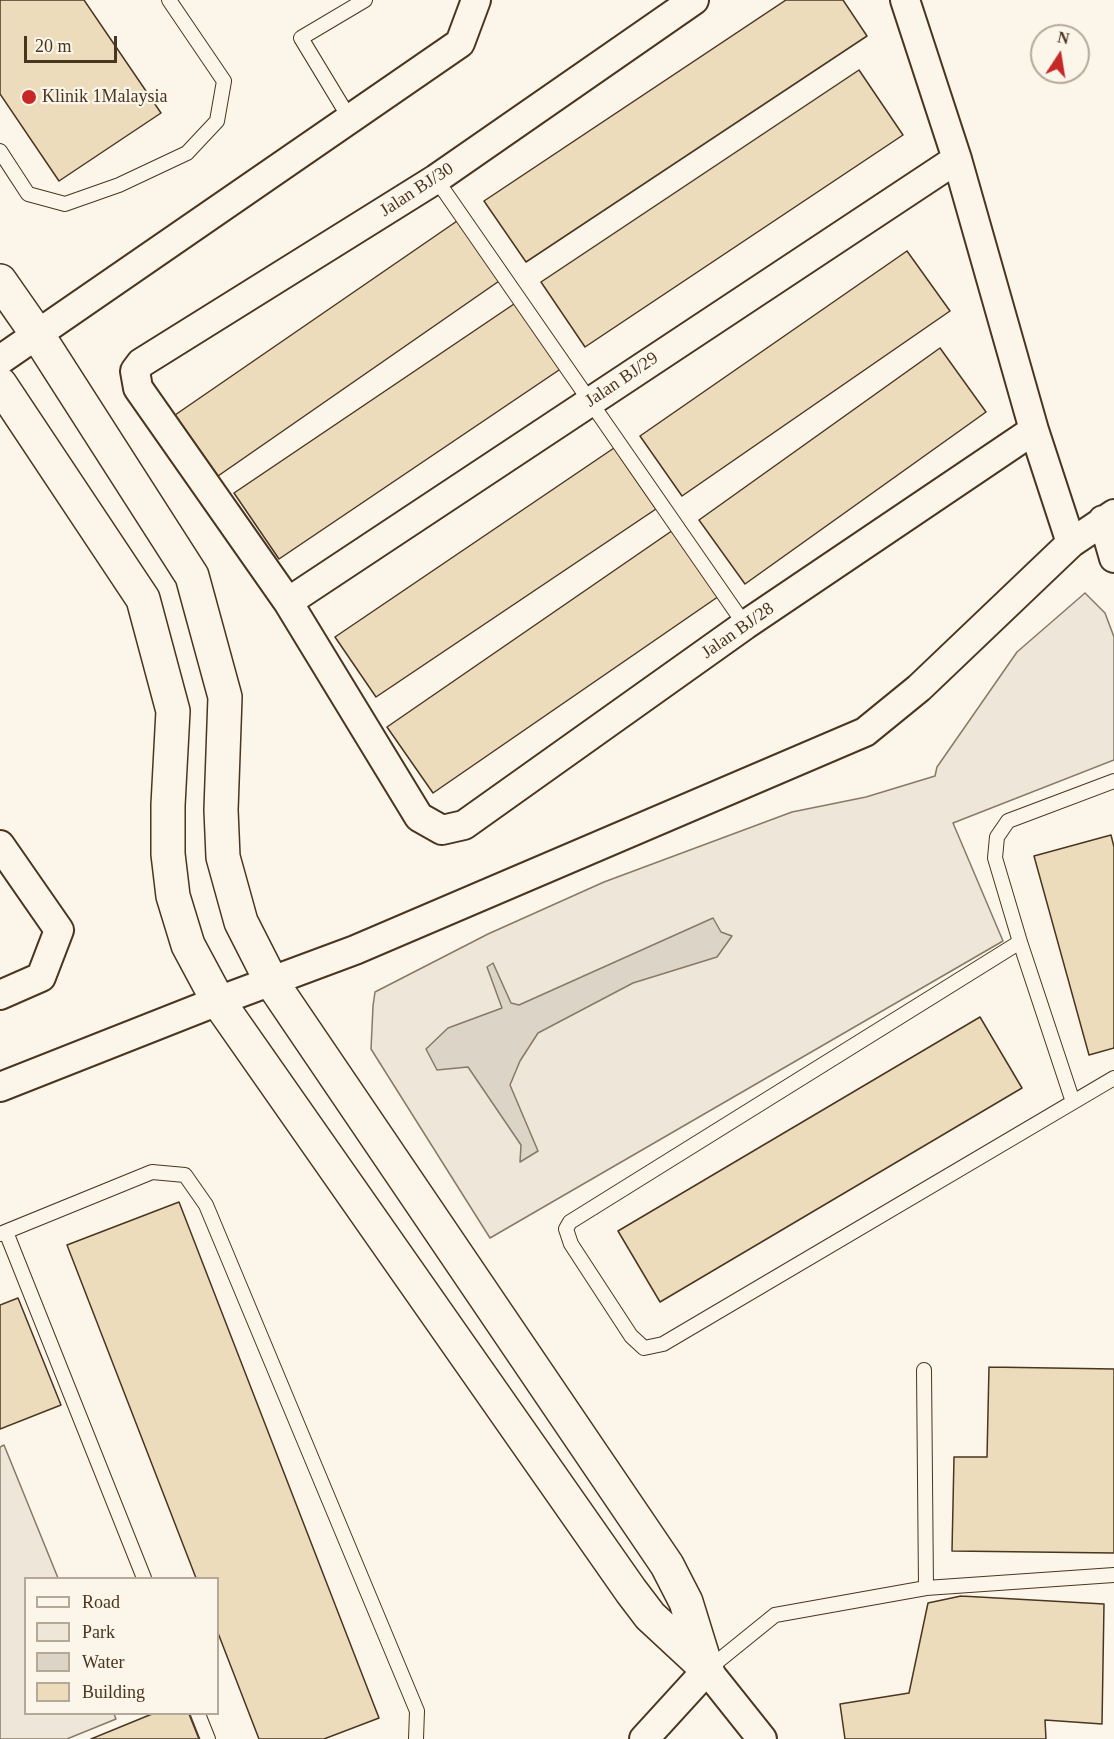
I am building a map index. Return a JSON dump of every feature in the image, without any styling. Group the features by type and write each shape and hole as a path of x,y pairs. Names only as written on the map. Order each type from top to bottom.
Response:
{"street":[{"path":"0,360 460,43 476,0"},
{"name":"Jalan BJ/30","path":"288,602 138,388 135,371 141,363 436,179 694,0"},
{"path":"905,0 957,159 1034,430 1071,543"},
{"name":"Jalan BJ/29","path":"288,602 957,159"},
{"path":"0,281 37,334 192,576 225,698 220,810 223,857 241,922 271,981 667,1565 686,1602 707,1670"},
{"path":"0,384 143,599 173,711 168,805 168,854 173,896 188,945 218,1001 631,1592 650,1616 707,1670 762,1739"},
{"name":"Jalan BJ/28","path":"288,602 419,817 442,830 464,825 745,625 1034,430"},
{"path":"0,1087 355,950 865,732 919,688 1071,543 1109,517 1114,558"},
{"path":"0,845 59,930 41,978 0,995"},
{"path":"644,1739 707,1670"}],"lane":[{"path":"0,151 28,194 65,204 119,185 187,153 217,121 224,81 170,0"},
{"path":"350,118 301,38 365,0"},
{"path":"436,179 745,625"},
{"path":"1073,1102 995,858 997,837 1008,821 1114,781"},
{"path":"1020,942 570,1222 566,1229 571,1244 631,1336 644,1348 663,1344 1114,1078"},
{"path":"144,1577 3,1233 152,1172 185,1175 206,1205 417,1711 416,1739"},
{"path":"924,1370 926,1588"},
{"path":"707,1670 775,1615 926,1588 1114,1575"},
{"path":"199,1715 208,1739"}],"green space":[{"path":"1085,593 1105,613 1114,637 1114,760 953,823 1003,941 490,1238 371,1049 375,992 488,934 604,882 792,812 866,797 935,776 937,767 1017,652"},
{"path":"4,1445 58,1577 24,1577 24,1715 114,1715 116,1719 67,1739 0,1739 0,1447"}],"water":[{"path":"713,918 721,932 732,936 717,957 633,983 538,1033 520,1061 510,1085 538,1151 520,1162 521,1145 468,1067 437,1070 426,1049 448,1028 502,1008 487,967 493,963 511,1003 519,1005"}],"building":[{"path":"0,0 84,0 161,113 59,181 0,94"},
{"path":"786,0 843,0 867,36 526,262 484,201"},
{"path":"859,70 903,135 585,347 541,282"},
{"path":"460,219 502,279 218,476 175,415"},
{"path":"907,251 950,311 682,496 640,436"},
{"path":"517,302 562,368 279,559 234,493"},
{"path":"940,348 986,412 745,584 699,520"},
{"path":"614,448 656,509 376,697 335,637"},
{"path":"676,528 722,594 433,793 387,727"},
{"path":"1111,835 1114,847 1114,1048 1089,1055 1034,856"},
{"path":"980,1017 1022,1088 660,1302 618,1231"},
{"path":"179,1202 379,1718 324,1739 259,1739 219,1636 219,1577 196,1577 67,1245"},
{"path":"18,1298 61,1405 0,1429 0,1305"},
{"path":"989,1367 1114,1369 1114,1553 952,1551 954,1457 987,1457"},
{"path":"961,1596 1104,1604 1102,1724 1045,1720 1046,1739 845,1739 840,1704 909,1693 928,1603"},
{"path":"150,1715 189,1715 199,1739 91,1739"}],"place":[{"name":"Klinik 1Malaysia","path":"29,97"}]}
